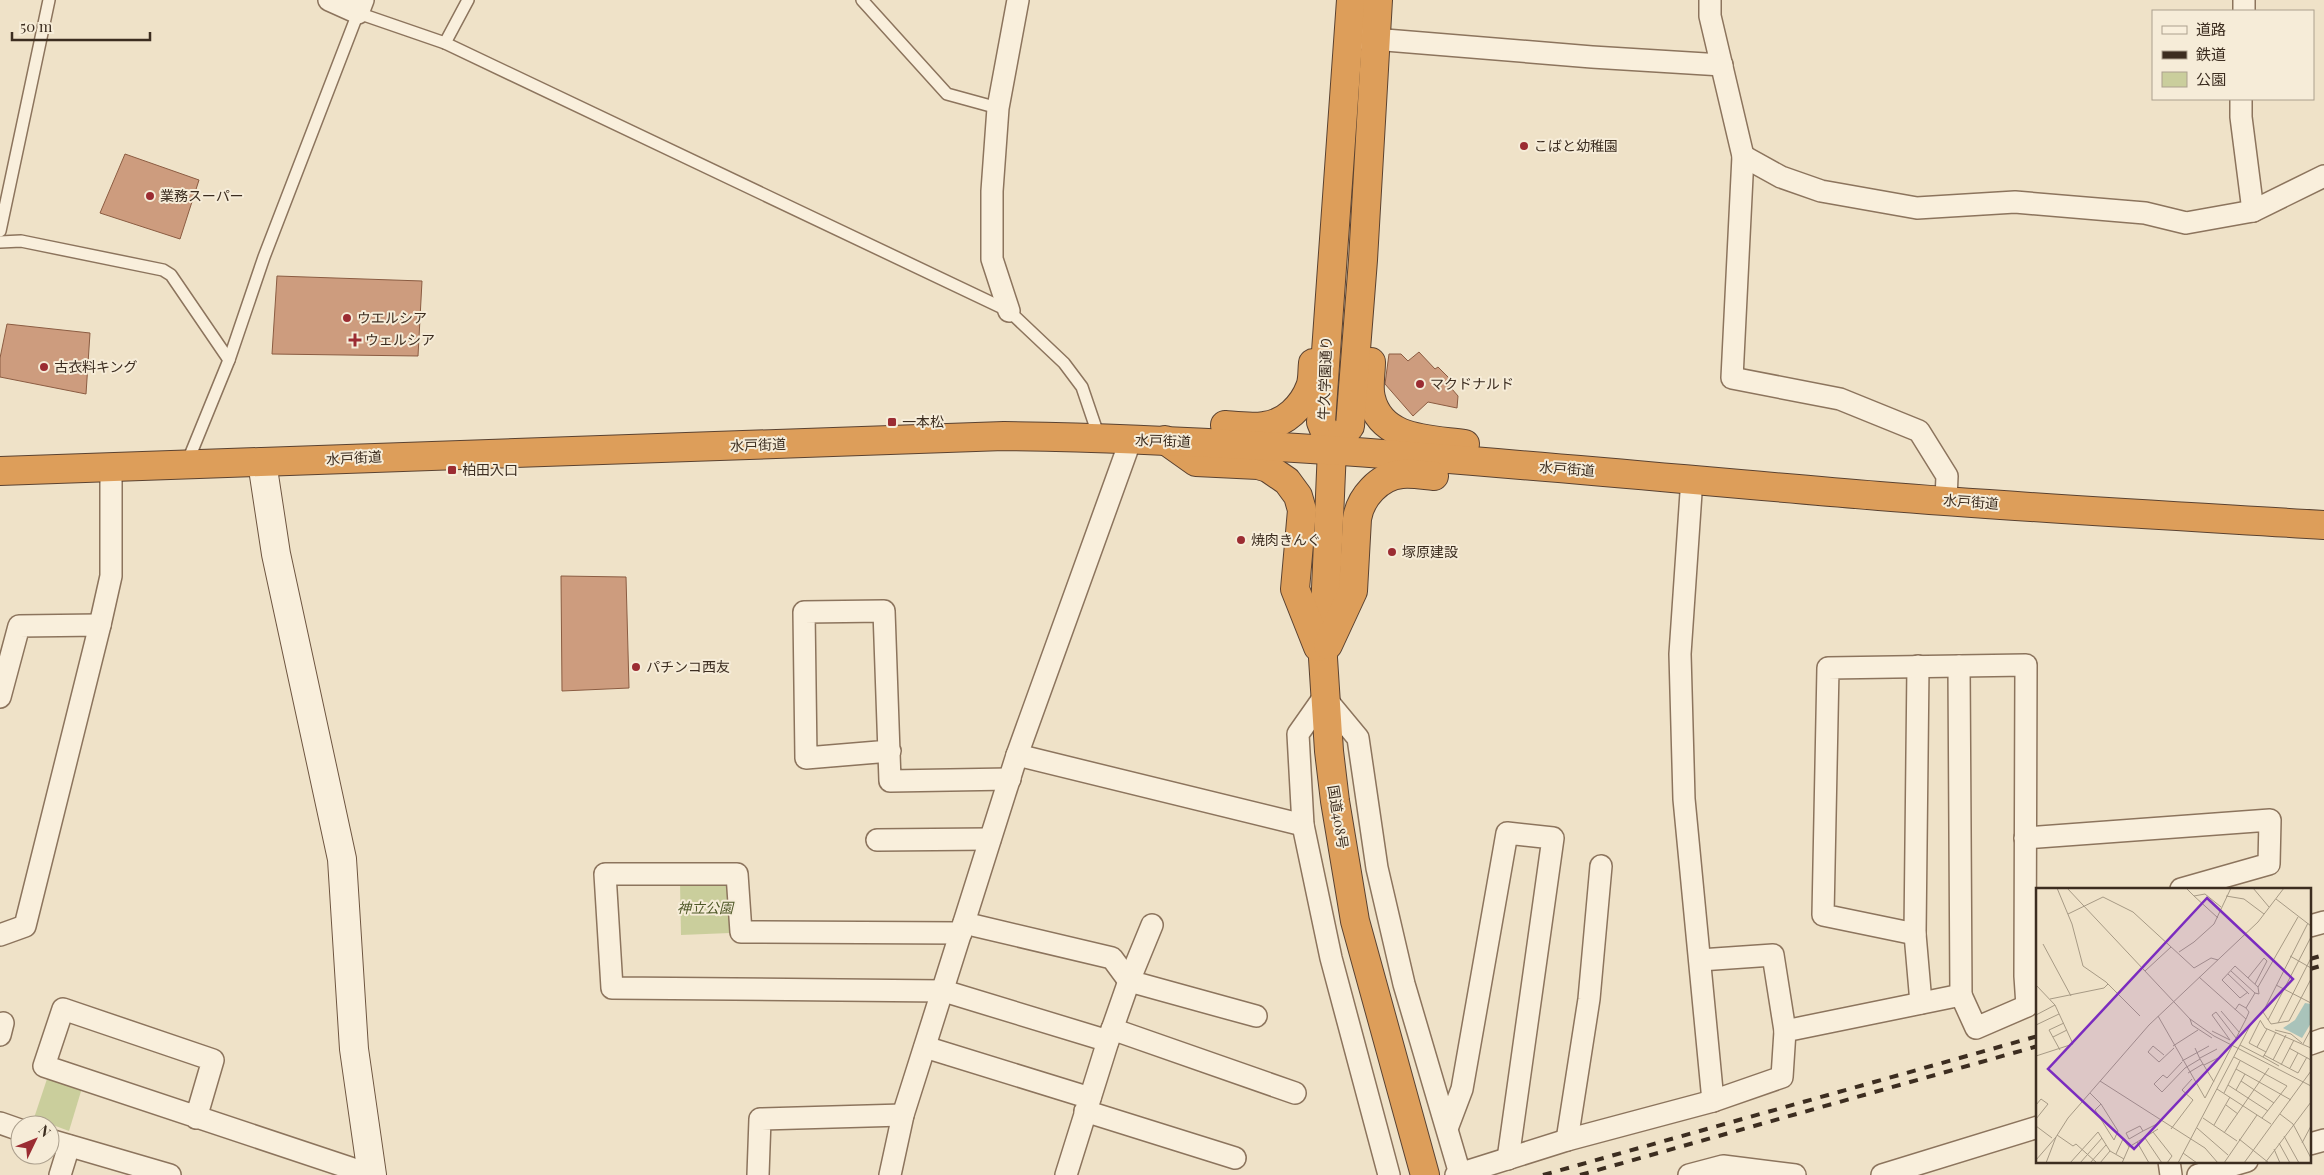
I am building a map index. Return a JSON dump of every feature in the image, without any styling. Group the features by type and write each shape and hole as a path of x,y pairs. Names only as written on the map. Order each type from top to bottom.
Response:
{"highway":[{"name":"牛久学園通り","path":"1351,0 1321,422 1332,449 1350,426 1363,260 1378,0"},
{"path":"1323,658 1295,589 1302,510 1298,496 1287,481 1268,468 1258,465 1196,462 1164,440 1197,424 1263,426 1275,424 1292,413 1302,402 1311,385 1320,287 1332,248"},
{"path":"1363,260 1374,292 1370,396 1374,409 1385,424 1395,431 1412,436 1536,454 1550,468"},
{"name":"水戸街道","path":"0,471 443,454 1004,436 1099,437 1332,449 1946,500 2324,525"},
{"name":"国道408号","path":"1332,449 1323,658 1324,697 1336,810 1355,921 1371,985 1425,1175"},
{"path":"1323,658 1353,591 1357,519 1359,507 1363,499 1373,489 1399,474 1449,478 1496,464"}],"street":[{"path":"330,0 361,7"},
{"path":"1009,311 992,259 992,190 998,108 1018,0"},
{"path":"1710,0 1710,16 1743,156 1732,378 1840,399 1919,431 1947,476 1946,500"},
{"path":"1348,37 1592,57 1722,65"},
{"path":"2241,100 2241,118 2253,211"},
{"path":"1743,156 1781,177 1820,191 1918,208 2015,202 2145,213 2186,223 2253,211 2324,176"},
{"path":"890,1175 902,1115 944,990 1017,755 1131,439"},
{"path":"196,1118 212,1060 63,1009 44,1066 196,1118 372,1175 354,1049 342,859 276,554 262,462"},
{"path":"0,935 25,926 100,625 111,576 111,467"},
{"path":"1692,478 1680,654 1684,798 1713,1101"},
{"path":"890,752 806,758 804,612 884,611 890,752 890,781 1010,779"},
{"path":"0,697 19,626 100,625"},
{"path":"1915,934 1823,916 1828,668 1918,666 2026,665 2025,838 2031,931 2031,974 2027,1006 1976,1028 1961,995 1959,666"},
{"path":"1918,666 1915,934 1920,1003"},
{"path":"1389,1175 1332,958 1303,825 1298,734 1324,697 1358,738 1377,868 1404,984 1448,1126 1458,1174 1567,1140 1713,1101 1782,1077 1786,1031 1773,954 1700,960"},
{"path":"1017,755 1303,825"},
{"path":"2025,838 2270,820 2270,864 2185,888"},
{"path":"1448,1126 1462,1089 1507,833 1553,838 1508,1159"},
{"path":"877,840 990,839"},
{"path":"1567,1140 1590,999 1601,866"},
{"path":"1256,1016 1129,981 1112,958 962,928 742,932 736,874 605,874 612,988 944,990 1110,1035 1295,1093"},
{"path":"1066,1175 1110,1035 1129,981 1152,925"},
{"path":"1786,1031 1961,995"},
{"path":"0,1024 3,1023 0,1035"},
{"path":"2312,1043 2324,1039"},
{"path":"925,1047 1235,1158"},
{"path":"758,1175 760,1119 902,1115"},
{"path":"1882,1175 2036,1128"},
{"path":"60,1143 162,1174"},
{"path":"2169,1162 2171,1175"},
{"path":"2198,1175 2244,1162"},
{"path":"1689,1175 1723,1166 1795,1175"}],"lane":[{"path":"0,231 49,0"},
{"path":"445,43 468,0"},
{"path":"862,0 947,94 998,108"},
{"path":"188,463 229,360 264,257 361,7 445,43 1009,311 1064,363 1082,387 1099,437"},
{"path":"0,242 21,241 163,270 171,275 229,360"}],"green space":[{"name":"神立公園","path":"729,881 730,933 681,935 680,882"},
{"path":"48,1076 82,1088 69,1131 60,1128 60,1115 35,1115"}],"building":[{"name":"業務スーパー","path":"125,154 199,180 180,239 100,213"},
{"name":"ウエルシア","path":"277,276 422,281 418,356 272,354"},
{"name":"古衣料キング","path":"7,324 90,333 86,394 0,377 0,358"},
{"name":"マクドナルド","path":"1419,352 1435,369 1438,367 1456,385 1452,389 1458,396 1457,408 1428,402 1413,416 1385,384 1389,354 1401,354 1408,361"},
{"path":"561,576 626,577 629,688 562,691"}],"railway":[{"path":"2312,958 2324,955"},
{"path":"2312,968 2324,965"},
{"path":"1543,1175 2036,1037"},
{"path":"1580,1175 2036,1047"}],"place":[{"name":"こばと幼稚園","path":"1524,146"},
{"name":"業務スーパー","path":"150,196"},
{"name":"ウエルシア","path":"347,318"},
{"name":"ウェルシア","path":"355,340"},
{"name":"古衣料キング","path":"44,367"},
{"name":"マクドナルド","path":"1420,384"},
{"name":"一本松","path":"892,422"},
{"name":"柏田入口","path":"452,470"},
{"name":"焼肉きんぐ","path":"1241,540"},
{"name":"塚原建設","path":"1392,552"},
{"name":"パチンコ西友","path":"636,667"}]}
